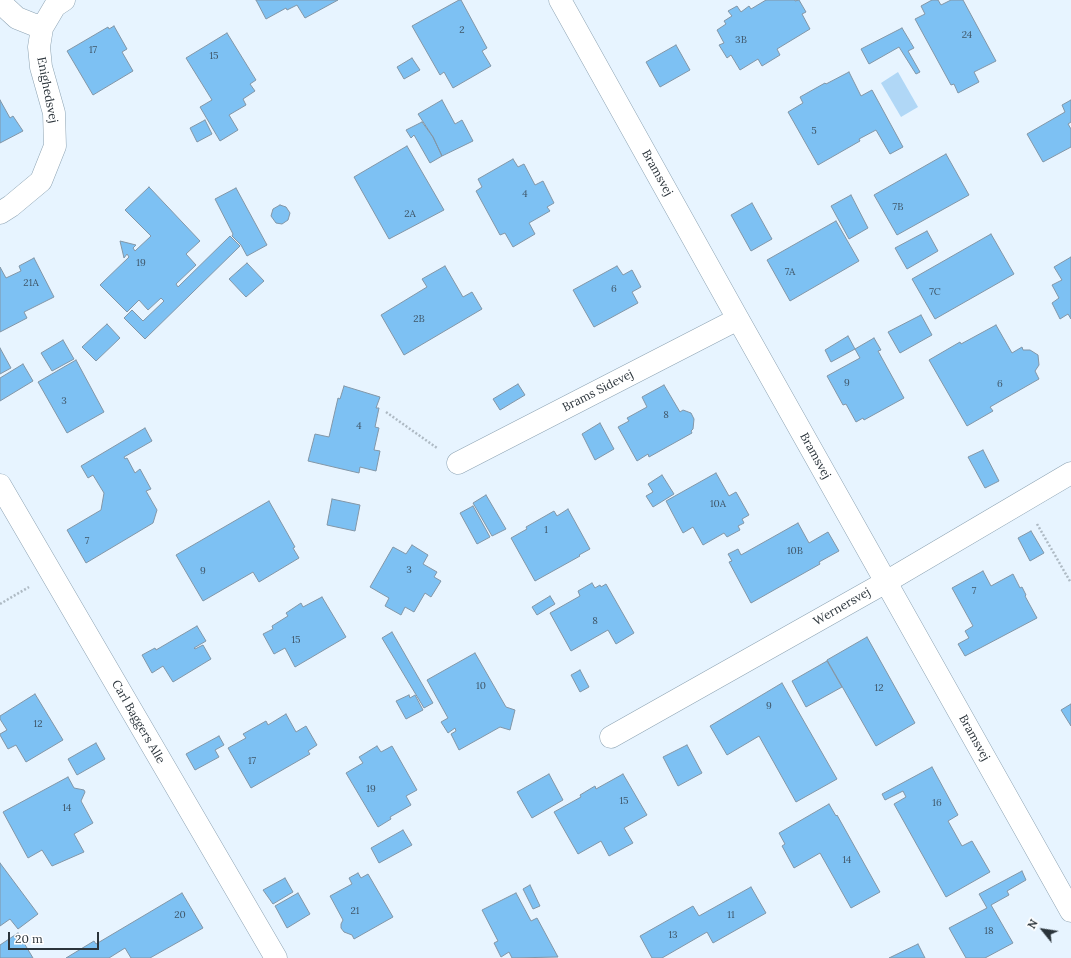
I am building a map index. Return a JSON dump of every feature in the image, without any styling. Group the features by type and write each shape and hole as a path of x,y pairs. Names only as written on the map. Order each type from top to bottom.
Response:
{"street":[{"path":"1,0 4,6 17,18 42,28"},
{"name":"Enighedsvej","path":"0,213 11,206 41,181 55,146 54,113 41,67 39,47 42,28 55,6 64,0"},
{"name":"Bramsvej","path":"560,0 1071,911"},
{"name":"Brams Sidevej","path":"458,463 738,319"},
{"name":"Wernersvej","path":"611,738 886,582 1071,473"},
{"name":"Carl Baggers Alle","path":"0,485 276,958"}],"path":[{"path":"386,412 458,463"},
{"path":"1023,501 1071,583"},
{"path":"0,604 52,574"}],"water":[{"path":"898,72 918,107 901,117 881,83"}],"building":[{"path":"256,0 338,0 305,18 297,5 287,10 286,8 266,19"},
{"path":"461,0 487,48 482,51 491,66 453,88 444,72 440,75 412,26"},
{"path":"766,0 799,0 806,12 802,14 810,29 777,49 780,55 762,66 758,59 740,70 731,55 727,58 719,45 724,43 717,30 726,24 724,21 732,16 728,11 737,6 741,12 749,6 751,9"},
{"path":"932,0 938,0 941,5 951,0 963,0 996,61 974,72 979,82 958,93 954,84 951,85 915,19 925,14 921,6"},
{"path":"114,26 127,49 122,52 133,71 93,95 67,51 108,27 109,29"},
{"path":"902,28 914,48 908,51 920,72 916,74 899,47 869,64 861,49"},
{"path":"227,33 256,80 250,84 255,91 243,99 246,105 229,115 238,130 220,141 200,107 212,100 186,58"},
{"path":"676,45 690,70 660,87 646,62"},
{"path":"412,58 420,70 404,79 397,67"},
{"path":"849,72 861,96 872,90 903,147 890,154 876,130 818,165 788,112 803,103 800,97"},
{"path":"0,100 10,118 13,116 23,131 0,143"},
{"path":"442,100 455,124 462,120 473,141 442,156 433,137 418,114"},
{"path":"1071,100 1071,122 1068,124 1071,129 1071,147 1043,162 1027,134 1065,112 1062,105"},
{"path":"205,120 212,134 197,142 190,128"},
{"path":"422,122 433,137 442,156 430,163 414,135 411,138 406,130"},
{"path":"407,146 444,210 389,239 354,177"},
{"path":"946,154 969,195 897,235 874,195"},
{"path":"513,159 518,167 524,164 535,185 543,181 554,203 547,207 550,211 529,223 535,234 513,247 505,233 500,235 476,191 482,187 478,179"},
{"path":"149,187 200,241 186,254 196,265 176,284 178,287 230,236 240,246 145,339 124,318 132,310 143,321 164,301 161,298 148,310 139,300 127,312 100,285 129,257 127,254 124,258 120,241 136,245 133,248 135,251 151,236 125,210"},
{"path":"236,188 267,245 247,256 241,245 232,236 233,234 215,199"},
{"path":"851,195 868,228 849,239 831,206"},
{"path":"752,203 772,239 751,251 731,215"},
{"path":"280,205 286,207 290,213 288,220 282,224 276,223 271,216 273,209"},
{"path":"836,221 859,261 790,301 767,260"},
{"path":"927,231 938,251 907,269 895,248"},
{"path":"991,234 1014,274 935,319 912,279"},
{"path":"1071,257 1071,319 1068,314 1060,319 1052,303 1059,298 1052,285 1062,280 1054,267"},
{"path":"34,258 54,297 24,312 27,318 0,332 0,267 6,278 21,271 19,266"},
{"path":"247,263 264,281 246,297 229,279"},
{"path":"445,266 463,297 472,292 482,309 404,355 381,315 427,287 422,279"},
{"path":"617,266 623,275 632,270 641,287 632,292 638,303 594,327 573,290"},
{"path":"921,315 932,335 900,353 888,332"},
{"path":"107,324 120,338 96,361 82,347"},
{"path":"996,325 1012,353 1022,347 1023,350 1030,350 1038,355 1039,365 1035,371 1039,379 990,407 993,411 967,426 929,360 960,342 961,344"},
{"path":"848,336 855,349 831,362 825,350"},
{"path":"874,338 881,350 878,351 904,398 864,420 863,418 856,422 846,404 843,405 827,376 860,358 855,349"},
{"path":"63,340 74,359 52,371 41,353"},
{"path":"0,348 11,368 0,374"},
{"path":"76,360 104,412 67,433 38,382"},
{"path":"23,364 33,381 0,401 0,378"},
{"path":"518,384 525,395 500,410 493,399"},
{"path":"664,385 680,412 683,410 691,413 694,419 693,429 691,431 692,433 649,457 648,454 637,461 618,427 629,421 627,418 647,407 642,397"},
{"path":"344,386 380,397 376,408 379,408 375,427 379,428 374,450 380,451 376,471 360,467 359,473 308,461 315,434 329,437 338,398 340,399"},
{"path":"600,423 614,449 595,460 582,434"},
{"path":"145,428 152,441 124,457 125,459 127,458 135,473 140,469 151,489 146,491 157,510 153,523 86,563 67,530 101,510 104,493 93,475 88,478 81,466"},
{"path":"983,450 999,481 985,488 968,457"},
{"path":"716,473 729,496 736,492 749,515 742,519 744,523 738,526 740,530 727,537 724,533 703,545 693,527 683,533 666,501"},
{"path":"662,475 674,494 653,507 646,496 653,492 648,484"},
{"path":"486,495 506,529 492,536 473,503"},
{"path":"332,499 360,505 355,531 327,525"},
{"path":"269,501 295,547 293,548 299,558 259,582 253,572 203,601 176,555"},
{"path":"473,506 490,537 477,544 460,513"},
{"path":"568,509 590,549 535,581 511,538 527,529 526,527 554,511 557,516"},
{"path":"798,523 809,543 828,532 839,551 819,562 820,564 751,603 729,562 732,561 728,554 738,549 741,555"},
{"path":"1031,531 1044,553 1030,561 1018,538"},
{"path":"412,545 428,555 423,564 437,572 434,577 441,581 431,597 425,593 414,612 405,607 401,615 385,606 389,598 370,587 393,547 406,554"},
{"path":"983,571 991,586 1013,574 1020,588 1022,587 1026,595 1025,596 1037,618 965,656 958,644 969,638 965,631 973,626 952,588"},
{"path":"592,583 595,588 606,584 634,633 616,644 608,630 571,651 550,613 580,596 578,591"},
{"path":"550,596 555,604 537,615 532,607"},
{"path":"322,597 346,637 295,667 285,648 274,654 263,634 273,629 272,626 288,616 286,613 301,603 303,607"},
{"path":"197,626 206,641 194,648 195,649 203,645 211,659 173,682 163,666 152,673 142,655 155,648 156,650"},
{"path":"392,632 433,703 424,708 382,638"},
{"path":"867,637 915,723 876,746 827,660"},
{"path":"475,653 506,707 515,710 510,730 500,727 459,750 451,734 456,731 455,728 448,733 441,722 448,718 427,680"},
{"path":"827,661 842,687 806,707 792,681"},
{"path":"580,670 589,687 580,692 571,675"},
{"path":"782,683 837,779 796,802 759,736 727,755 710,726"},
{"path":"35,694 63,740 26,762 16,745 8,749 0,735 7,730 0,719 0,716"},
{"path":"409,695 410,698 415,695 423,710 406,719 396,701"},
{"path":"1071,704 1071,726 1061,710"},
{"path":"286,714 296,732 306,726 317,745 308,751 310,754 251,788 228,748 246,738 243,734 266,721 268,725"},
{"path":"219,736 224,745 215,750 219,757 195,770 186,754"},
{"path":"96,743 105,759 77,775 68,759"},
{"path":"687,745 702,773 678,786 663,757"},
{"path":"377,746 381,752 392,746 417,790 406,796 411,805 390,817 391,819 378,827 346,773 363,763 359,757"},
{"path":"932,767 958,815 948,821 962,846 972,841 990,872 946,897 894,804 906,797 903,791 885,800 882,794"},
{"path":"549,774 563,800 532,818 517,792"},
{"path":"623,774 647,815 624,828 633,843 609,856 601,841 578,854 554,812 581,797 580,795 595,786 596,789"},
{"path":"68,777 74,788 84,790 85,792 81,801 93,823 74,834 84,852 52,866 42,850 28,858 3,812"},
{"path":"829,804 836,816 837,815 880,892 851,908 820,853 794,868 782,846 785,844 779,833"},
{"path":"403,830 412,845 379,863 371,848"},
{"path":"0,863 38,914 18,929 10,919 0,926"},
{"path":"1022,871 1026,880 1007,891 1009,895 991,905 1013,943 985,958 966,958 949,928 987,908 979,894"},
{"path":"358,873 361,878 368,874 393,917 354,939 352,935 344,932 341,928 343,920 330,896 352,884 349,878"},
{"path":"285,878 293,892 273,904 263,890"},
{"path":"530,885 540,906 533,909 523,889"},
{"path":"751,887 766,913 713,943 707,932 662,958 652,958 640,936 693,906 699,916"},
{"path":"182,893 203,928 150,958 131,958 125,948 109,958 66,958 94,941 96,944"},
{"path":"298,893 310,914 287,928 275,906"},
{"path":"516,893 531,921 537,918 558,957 512,958 509,952 501,957 494,943 498,941 482,910"},
{"path":"18,933 33,958 0,958 0,945"},
{"path":"918,944 925,958 889,958"}]}
